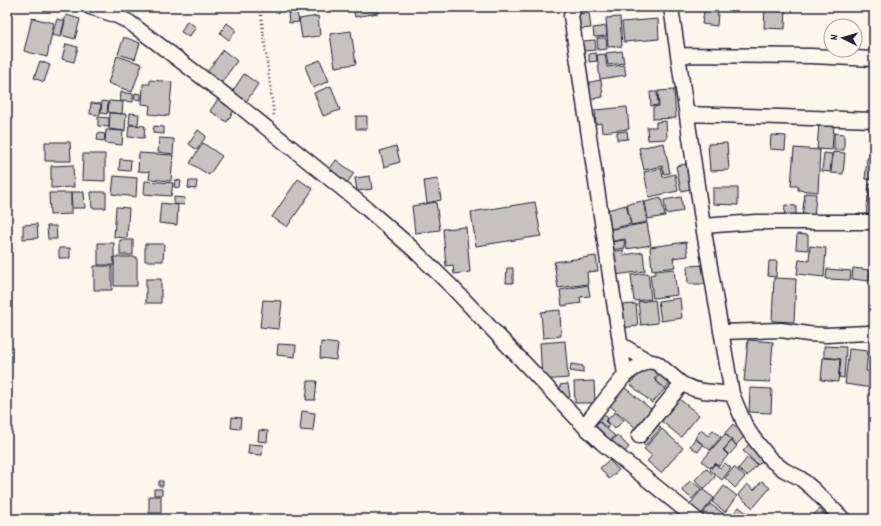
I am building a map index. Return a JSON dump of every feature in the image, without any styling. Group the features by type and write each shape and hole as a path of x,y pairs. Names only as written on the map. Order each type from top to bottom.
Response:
{"street":[{"path":"90,7 115,15 128,22 232,100 365,207 413,249 452,287 602,443 696,519"},
{"path":"574,7 571,16 625,375"},
{"path":"671,7 703,226 732,394 745,425 771,460 784,470 800,478 843,519"},
{"path":"678,55 812,56 874,59"},
{"path":"687,114 874,120"},
{"path":"703,226 756,222 874,222"},
{"path":"722,332 781,330 826,335 874,332"},
{"path":"620,344 648,362 657,363 682,384 703,391 732,394"},
{"path":"584,426 625,375 648,362"},
{"path":"639,436 682,384"}],"path":[{"path":"260,7 276,136"}],"building":[{"path":"353,7 377,7 378,13 355,17"},
{"path":"765,7 786,7 785,29 764,28"},
{"path":"704,11 718,13 717,26 702,24"},
{"path":"297,12 299,22 289,23 288,13"},
{"path":"589,13 591,28 580,29 578,14"},
{"path":"66,15 80,19 75,39 61,35"},
{"path":"318,16 320,36 302,38 299,19"},
{"path":"620,17 622,46 608,47 606,18"},
{"path":"32,18 54,23 47,57 24,51"},
{"path":"57,19 65,21 61,37 52,35"},
{"path":"658,19 659,39 624,42 622,22"},
{"path":"187,21 196,27 189,37 181,32"},
{"path":"227,23 236,30 229,40 220,33"},
{"path":"606,26 607,36 594,37 593,28"},
{"path":"351,31 356,64 335,67 330,34"},
{"path":"124,37 140,43 135,59 118,54"},
{"path":"597,38 606,38 607,49 598,50"},
{"path":"595,40 596,50 583,51 582,41"},
{"path":"66,44 78,47 74,62 62,59"},
{"path":"223,50 237,61 219,86 205,75"},
{"path":"622,51 624,63 608,65 606,53"},
{"path":"596,53 597,61 589,62 589,54"},
{"path":"605,54 607,67 624,65 626,75 600,79 597,55"},
{"path":"117,56 142,64 132,92 108,83"},
{"path":"320,60 329,81 313,88 305,66"},
{"path":"40,61 50,65 44,82 34,78"},
{"path":"244,74 258,84 244,105 230,95"},
{"path":"150,80 172,82 169,116 149,114 150,105 142,104 143,84 150,84"},
{"path":"601,80 603,97 587,100 585,83"},
{"path":"331,86 340,110 323,116 314,93"},
{"path":"674,90 676,118 653,119 653,107 659,106 658,91"},
{"path":"121,92 133,94 133,102 120,101"},
{"path":"650,92 657,92 658,105 651,106"},
{"path":"135,93 141,94 141,100 134,99"},
{"path":"220,96 236,107 227,122 210,111"},
{"path":"102,101 108,102 107,114 101,113"},
{"path":"109,101 123,102 122,114 108,112"},
{"path":"91,103 101,104 100,115 90,114"},
{"path":"627,107 629,129 602,132 601,123 596,124 595,110"},
{"path":"110,113 126,114 125,131 109,129"},
{"path":"130,113 139,114 138,125 129,124"},
{"path":"356,116 367,116 367,129 356,129"},
{"path":"98,117 109,118 109,127 98,126"},
{"path":"666,121 667,139 648,140 647,127 656,127 656,122"},
{"path":"819,124 834,125 832,150 817,149"},
{"path":"129,125 145,126 144,138 128,137"},
{"path":"154,126 164,127 164,134 153,133"},
{"path":"106,130 123,131 122,145 105,143"},
{"path":"198,130 206,136 197,150 189,144"},
{"path":"627,131 628,139 617,140 617,132"},
{"path":"98,133 105,134 104,141 97,140"},
{"path":"834,133 844,134 844,150 834,150"},
{"path":"771,135 786,136 785,150 770,149"},
{"path":"872,135 874,135 874,155 870,155"},
{"path":"159,138 174,139 173,154 158,152"},
{"path":"45,142 70,142 71,161 45,161"},
{"path":"203,143 222,156 209,175 190,163"},
{"path":"664,143 670,173 664,174 662,166 644,170 639,148"},
{"path":"727,143 729,170 710,171 708,144"},
{"path":"396,146 400,162 384,167 380,151"},
{"path":"794,148 820,150 818,192 798,190 798,186 791,186"},
{"path":"833,152 845,153 843,174 831,173"},
{"path":"139,153 173,155 171,181 149,179 150,172 138,171"},
{"path":"824,153 832,154 830,172 822,171"},
{"path":"83,154 105,154 105,181 82,180"},
{"path":"867,158 874,158 874,180 865,179"},
{"path":"120,159 131,160 130,171 119,170"},
{"path":"336,160 354,173 345,186 327,173"},
{"path":"691,163 695,188 681,191 676,166"},
{"path":"73,165 74,187 51,188 51,166"},
{"path":"661,168 663,177 675,174 678,191 649,197 644,172"},
{"path":"114,176 137,178 136,197 112,194"},
{"path":"370,176 372,189 357,191 355,178"},
{"path":"298,179 313,189 287,227 272,217"},
{"path":"438,179 441,200 427,203 424,181"},
{"path":"175,180 181,181 180,188 174,187"},
{"path":"145,181 173,183 171,196 144,194"},
{"path":"189,181 197,181 196,189 188,188"},
{"path":"869,184 874,185 874,195 868,194"},
{"path":"713,188 738,188 738,205 713,204"},
{"path":"71,192 84,192 85,208 72,208"},
{"path":"91,192 106,192 106,208 92,208"},
{"path":"49,193 71,193 71,214 50,215"},
{"path":"805,193 816,194 814,218 802,217"},
{"path":"868,196 874,197 874,219 866,218"},
{"path":"174,197 185,198 184,205 174,204"},
{"path":"681,197 683,211 666,214 664,200"},
{"path":"661,198 665,216 648,219 645,202"},
{"path":"643,201 647,222 631,225 627,204"},
{"path":"436,202 440,230 415,233 412,206"},
{"path":"535,202 541,236 476,246 471,212"},
{"path":"161,203 178,205 177,225 159,223"},
{"path":"626,205 631,224 611,229 607,210"},
{"path":"785,205 796,206 796,218 784,218"},
{"path":"116,207 129,208 127,238 114,237"},
{"path":"647,223 651,245 627,249 625,239 609,242 607,230"},
{"path":"37,224 38,238 23,239 23,225"},
{"path":"47,226 56,226 57,239 48,239"},
{"path":"466,227 470,272 454,274 453,265 446,266 443,229"},
{"path":"797,234 808,235 808,250 796,249"},
{"path":"120,240 133,240 133,255 120,255"},
{"path":"624,240 625,248 611,250 610,242"},
{"path":"686,242 688,256 673,258 675,267 652,270 650,247"},
{"path":"98,243 114,243 114,265 98,265"},
{"path":"145,244 164,244 163,261 145,261"},
{"path":"810,246 826,248 824,277 797,274 799,260 809,261"},
{"path":"59,248 70,248 70,258 59,258"},
{"path":"623,250 624,255 643,252 645,271 615,275 611,252"},
{"path":"596,256 598,271 587,272 588,284 558,288 554,262"},
{"path":"114,257 137,257 137,286 114,286"},
{"path":"769,261 777,261 776,277 768,276"},
{"path":"705,265 705,284 688,284 687,266"},
{"path":"94,266 112,266 112,290 94,290"},
{"path":"507,268 513,268 513,283 506,283"},
{"path":"853,268 870,270 869,281 852,279"},
{"path":"674,269 677,295 653,298 650,275 655,274 655,271"},
{"path":"827,269 851,271 850,280 826,279"},
{"path":"648,273 651,299 634,301 631,275"},
{"path":"774,278 796,279 794,322 772,321"},
{"path":"146,279 161,279 161,303 146,303"},
{"path":"588,285 590,296 580,297 581,303 562,306 560,290"},
{"path":"680,298 682,318 661,321 658,301"},
{"path":"263,300 282,301 279,329 260,327"},
{"path":"655,300 658,323 641,325 638,302"},
{"path":"636,304 638,326 621,328 619,305"},
{"path":"560,310 561,336 543,338 541,312"},
{"path":"748,340 773,342 770,382 744,381"},
{"path":"565,341 568,378 542,380 540,343"},
{"path":"321,342 338,344 336,360 320,358"},
{"path":"278,344 296,345 295,357 277,355"},
{"path":"824,346 846,347 844,378 839,377 841,359 824,357"},
{"path":"849,349 868,351 866,371 874,372 873,388 845,384"},
{"path":"823,358 840,359 838,382 821,380"},
{"path":"649,362 660,372 654,379 665,389 652,403 630,384"},
{"path":"571,364 583,366 583,373 570,371"},
{"path":"661,373 671,382 665,389 655,380"},
{"path":"308,381 317,381 315,400 306,400"},
{"path":"594,381 595,403 575,403 574,382"},
{"path":"568,384 570,397 561,399 560,385"},
{"path":"624,387 652,410 637,429 609,405"},
{"path":"750,388 772,389 771,413 749,412"},
{"path":"678,398 699,415 681,437 660,420"},
{"path":"598,410 608,418 605,421 609,425 607,428 599,421 592,429"},
{"path":"302,411 315,413 313,431 300,430"},
{"path":"615,412 624,420 615,429 606,421"},
{"path":"232,417 241,418 240,429 231,428"},
{"path":"599,422 615,436 607,445 591,432"},
{"path":"656,423 661,428 645,446 640,441"},
{"path":"733,424 745,436 736,445 725,433"},
{"path":"662,429 683,448 661,473 647,461 652,456 644,449"},
{"path":"259,430 268,431 267,442 258,441"},
{"path":"701,430 708,436 713,430 721,437 710,450 695,438"},
{"path":"725,434 732,440 723,450 728,455 719,466 715,463 710,468 702,461"},
{"path":"617,435 629,447 622,455 609,444"},
{"path":"695,439 703,445 698,452 690,446"},
{"path":"731,441 737,446 729,455 724,450"},
{"path":"751,442 766,457 758,465 743,451"},
{"path":"249,444 263,445 262,455 248,454"},
{"path":"748,457 757,465 747,476 738,469"},
{"path":"609,460 619,470 609,479 600,468"},
{"path":"725,463 731,468 722,480 710,470 715,464 720,468"},
{"path":"734,467 745,477 735,488 725,478"},
{"path":"706,468 715,477 704,489 695,480"},
{"path":"691,480 701,489 692,499 682,490"},
{"path":"159,481 163,481 163,486 159,486"},
{"path":"762,481 770,488 753,508 738,495 747,484 754,490"},
{"path":"724,486 737,496 725,512 712,502"},
{"path":"154,489 162,489 162,495 154,495"},
{"path":"702,489 714,498 698,518 686,509"},
{"path":"149,496 161,496 161,513 149,513"},
{"path":"710,504 724,514 720,519 699,519"},
{"path":"739,507 749,515 746,519 729,519"},
{"path":"820,509 830,519 813,519 811,517"}]}
